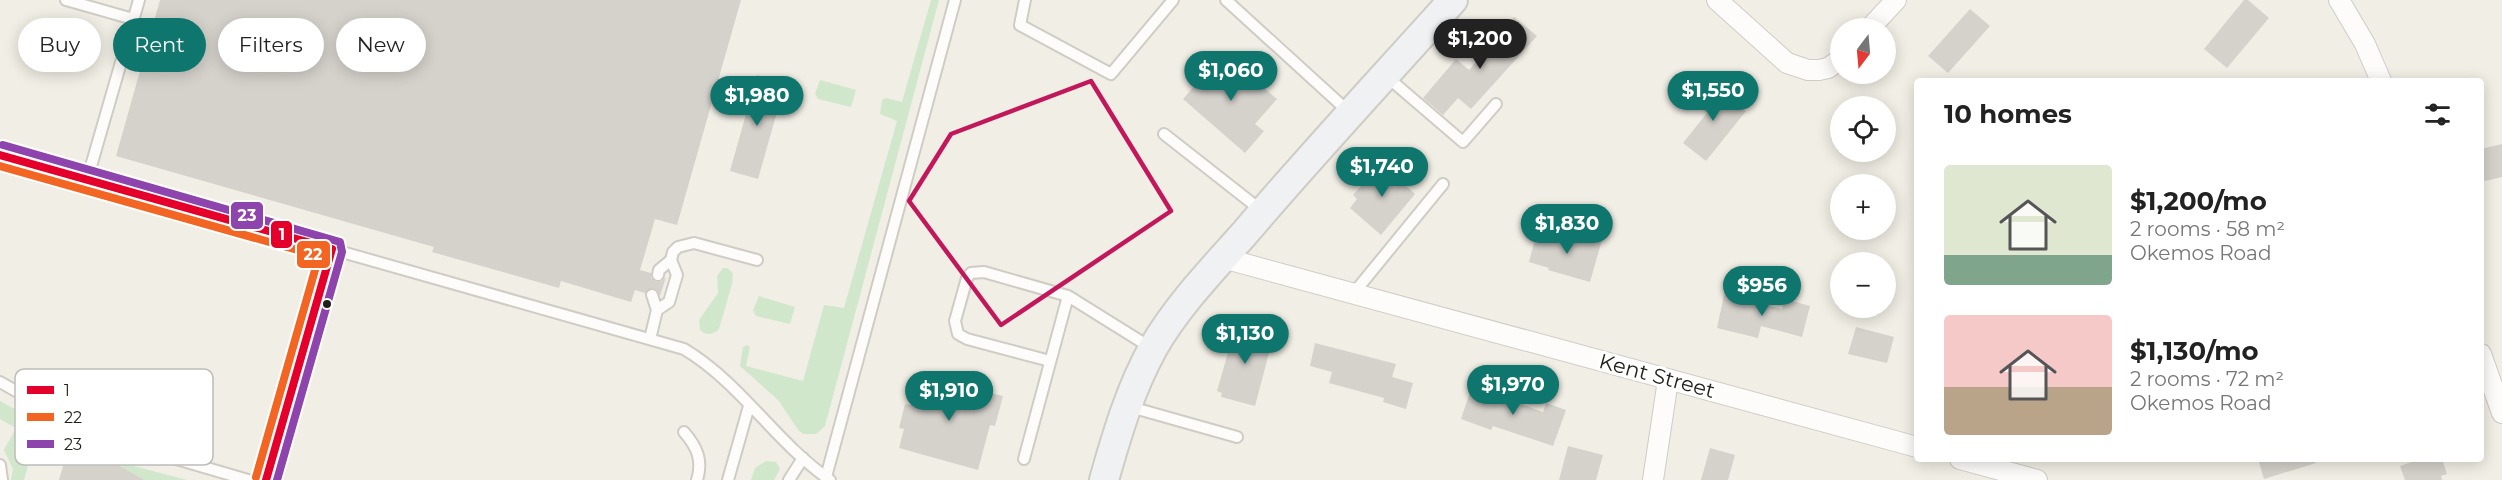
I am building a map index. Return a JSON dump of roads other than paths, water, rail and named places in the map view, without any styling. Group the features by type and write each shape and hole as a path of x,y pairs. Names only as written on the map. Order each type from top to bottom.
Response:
{"main road":[{"path":"1104,480 1126,406 1153,349 1188,299 1454,0"}],"street":[{"path":"1717,0 1787,63 1808,70 1830,67"},
{"path":"1879,18 1896,0"},
{"path":"2341,1 2365,44 2380,78"},
{"name":"Kent Street","path":"1223,258 1914,446"},
{"path":"2484,362 2502,413"},
{"path":"1653,480 1668,380"},
{"path":"1971,462 2037,480"}],"lane":[{"path":"66,0 129,18"},
{"path":"133,18 139,0"},
{"path":"0,155 684,349 704,361 803,458 828,478 955,0"},
{"path":"1025,0 1020,25 1111,74 1173,0"},
{"path":"1226,0 1351,114"},
{"path":"87,180 118,72"},
{"path":"1386,75 1463,142 1496,104"},
{"path":"1164,134 1263,212"},
{"path":"1353,294 1443,184"},
{"path":"657,310 669,302 677,275 671,260 673,252 678,247 694,243 757,260"},
{"path":"266,480 332,249"},
{"path":"658,275 659,270 671,260"},
{"path":"1050,361 962,337 956,330 955,321 967,278 975,271 1068,296 1153,349"},
{"path":"650,339 657,310 652,295"},
{"path":"1024,459 1068,296"},
{"path":"0,382 15,390"},
{"path":"728,480 749,406"},
{"path":"1126,406 1237,437"},
{"path":"684,432 699,456 698,480"},
{"path":"789,480 803,458"},
{"path":"0,465 2,480"},
{"path":"197,465 248,480"}]}
